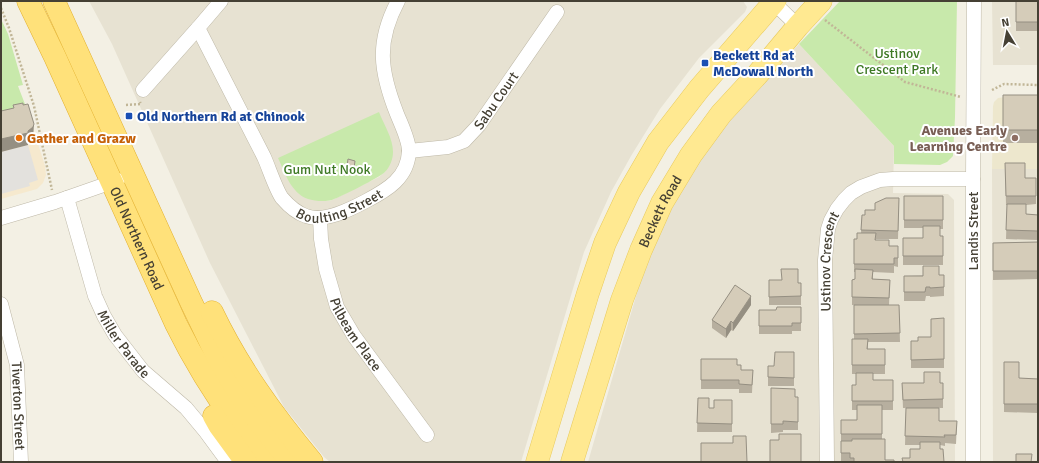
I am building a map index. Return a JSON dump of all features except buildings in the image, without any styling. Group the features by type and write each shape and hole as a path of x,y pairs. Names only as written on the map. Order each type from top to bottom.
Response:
{"highway":[{"name":"Old Northern Road","path":"28,1 191,354 241,430 268,462"},
{"name":"Old Northern Road","path":"54,1 168,249 202,327 217,356 256,418 291,462"},
{"path":"168,249 189,268 247,377 267,407 312,462"},
{"path":"176,324 180,353 220,425 246,462"}],"main road":[{"path":"537,462 603,250 629,192 658,142 699,89 773,2"},
{"name":"Beckett Road","path":"572,462 622,300 641,250 662,202 691,155 721,114 757,76 798,26 821,9"}],"street":[{"path":"143,90 221,1"},
{"name":"Boulting Street","path":"198,28 282,197 293,209 307,217 320,218 339,214 367,200 392,186 404,171 409,150 390,95 382,63 384,36 391,14 398,1"},
{"name":"Landis Street","path":"973,462 974,1"},
{"path":"773,2 798,26"},
{"name":"Sabu Court","path":"409,150 441,148 464,141 479,125 557,12"},
{"path":"1,218 61,200 133,174"},
{"name":"Ustinov Crescent","path":"827,462 825,260 828,230 836,210 861,186 880,180 908,178 973,179"},
{"name":"Miller Parade","path":"61,200 95,296 115,335 143,371 186,408 228,462"},
{"name":"Pilbeam Place","path":"320,218 321,239 326,269 337,307 354,336 427,435"},
{"name":"Tiverton Street","path":"1,304 17,365 21,462"}],"path":[{"path":"1,8 34,106 61,200"},
{"path":"821,9 905,82 965,98"},
{"path":"992,90 1004,84 1038,85"}],"shaded area":[{"path":"89,1 743,1 747,7 745,12 699,58 660,109 611,192 584,252 521,462 330,462 324,457 284,407 210,263 112,44","holes":["386,171 379,177 330,201 319,201"]},
{"path":"992,1 1038,1 1038,65 993,65"},
{"path":"799,44 894,146 893,193 948,194 954,200 955,462 588,462 645,265 669,213 697,165 727,123"},
{"name":"Avenues Early Learning Centre","path":"1038,97 1038,169 992,169 993,106 994,102 998,98"},
{"path":"28,112 45,166 46,175 43,183 37,189 1,199 1,120"},
{"path":"28,145 38,180 29,183 30,186 1,194 1,152"},
{"path":"992,169 1038,169 1038,462 993,462"}],"green space":[{"name":"Ustinov Crescent Park","path":"840,1 957,1 953,156 947,162 940,165 894,164 894,146 799,44"},
{"path":"1,19 8,34 23,85 18,86 28,112 1,120"},
{"name":"Gum Nut Nook","path":"379,112 393,147 392,160 385,172 352,191 332,200 310,200 297,192 289,182 278,158"}],"place":[{"name":"Beckett Rd at McDowall North","path":"705,63"},
{"name":"Old Northern Rd at Chinook","path":"129,116"},
{"name":"Gather and Grazw","path":"19,138"},
{"name":"Avenues Early Learning Centre","path":"1015,138"}]}
